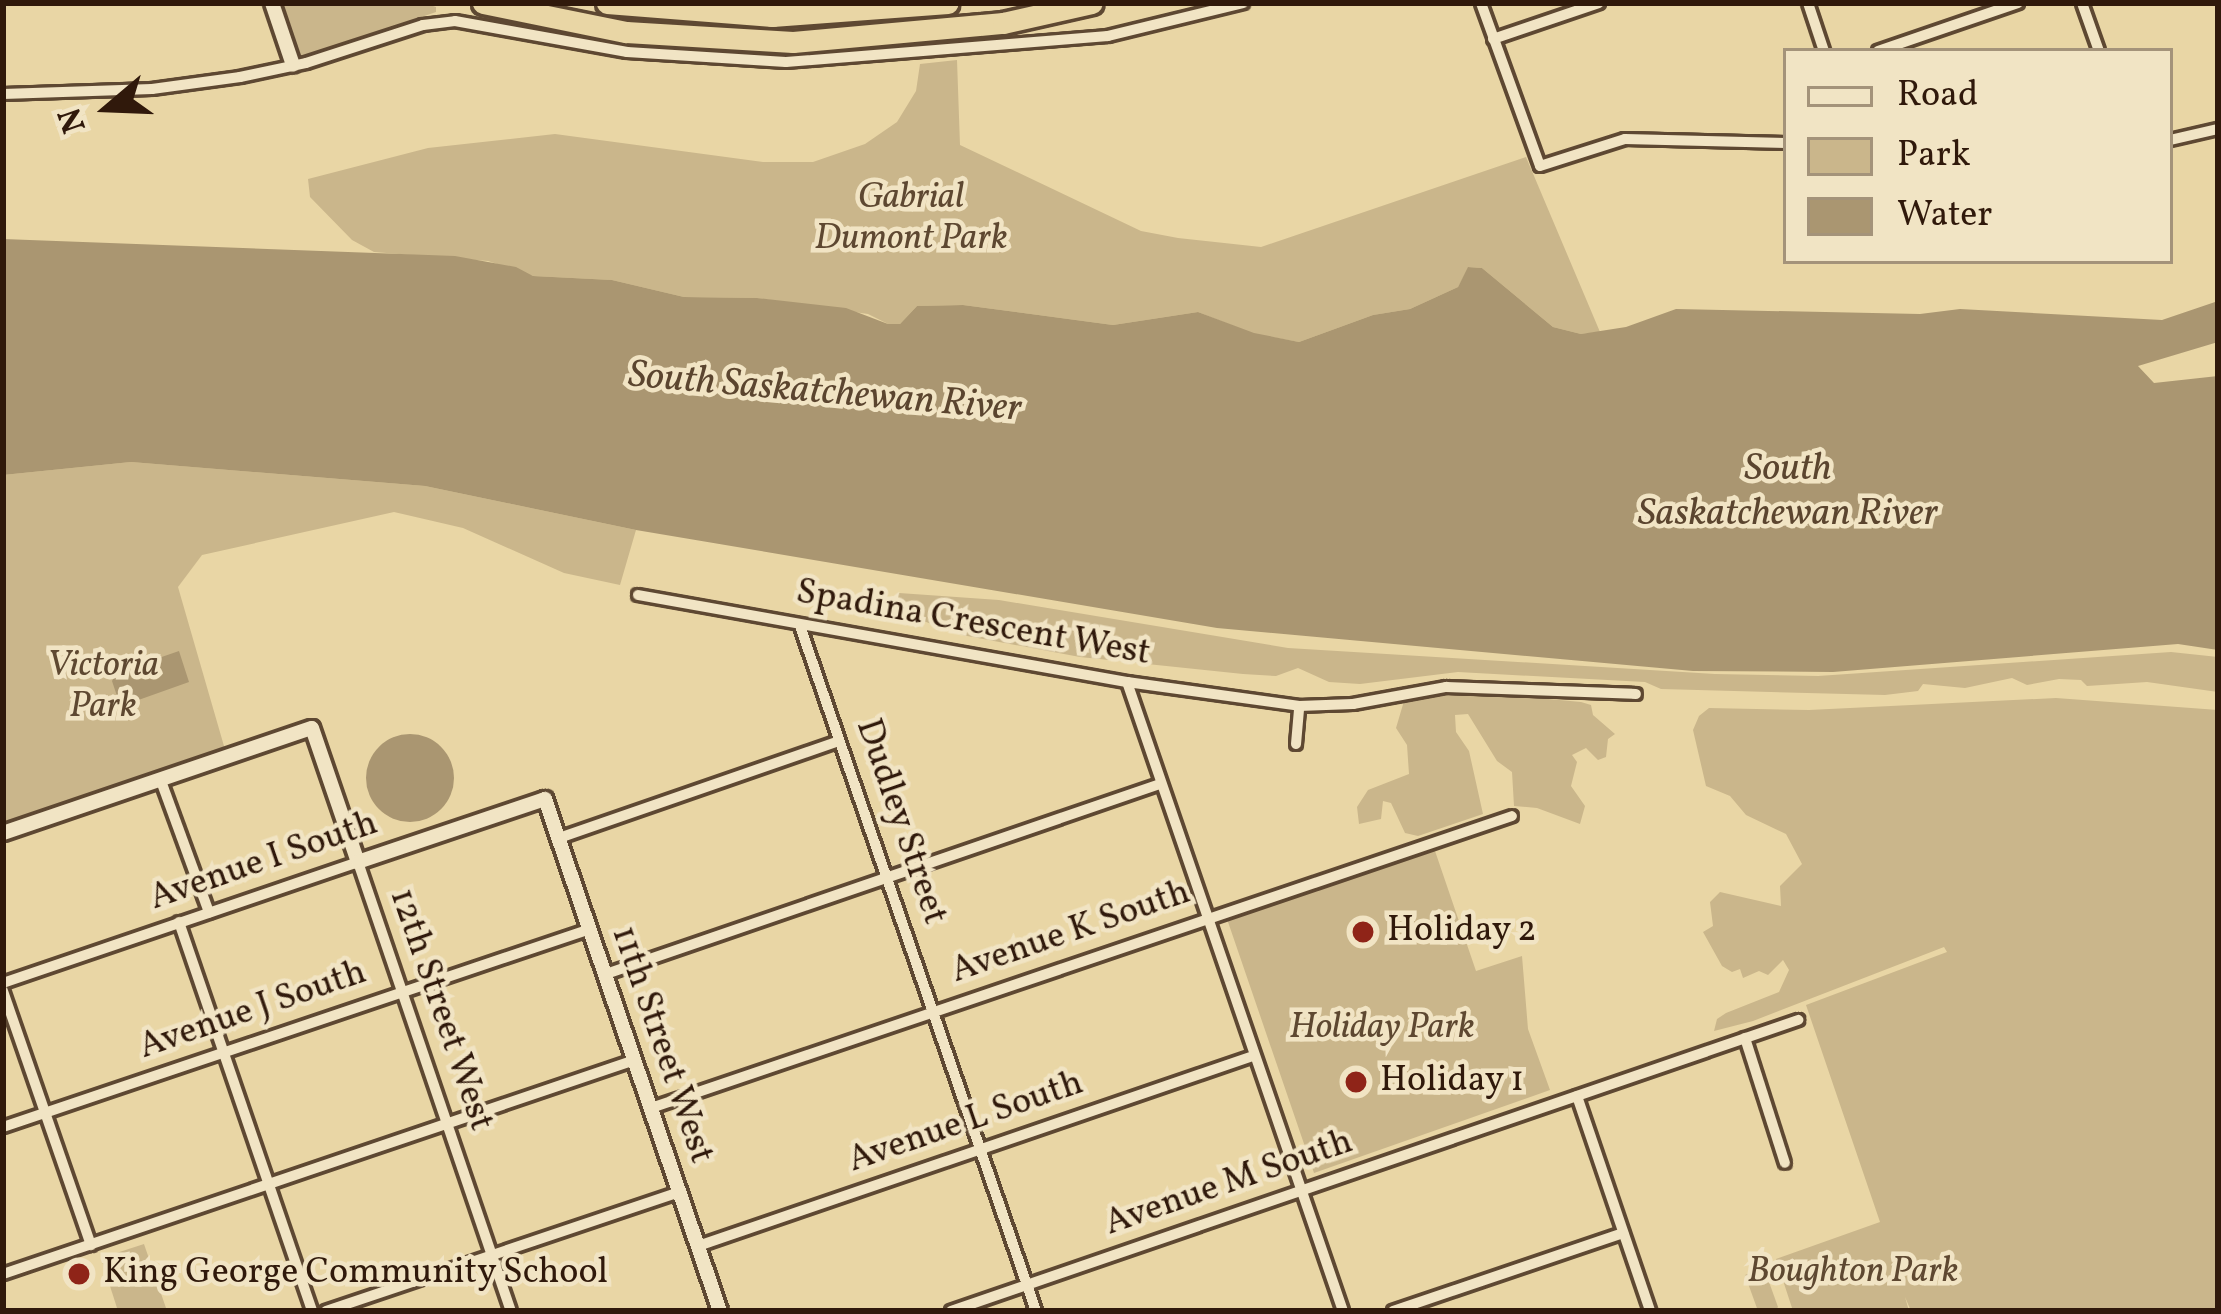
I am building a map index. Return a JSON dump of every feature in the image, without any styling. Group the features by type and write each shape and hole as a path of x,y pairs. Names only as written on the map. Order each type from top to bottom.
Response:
{"highway":[{"path":"483,3 626,32 793,42 1003,23 1092,3"},
{"path":"607,3 706,14 869,12 948,3"},
{"path":"869,12 919,3"}],"street":[{"path":"272,3 293,65"},
{"path":"3,94 152,88 293,65 423,25 455,21 626,52 786,62 1108,36 1244,3"},
{"path":"1480,3 1540,166 1625,139 1783,143"},
{"path":"1493,40 1599,3"},
{"path":"1808,3 1824,48"},
{"path":"1887,48 2018,3"},
{"path":"2082,3 2098,48"},
{"path":"2173,139 2218,129"},
{"name":"Spadina Crescent West","path":"638,595 1126,682 1299,706 1353,704 1446,687 1636,694"},
{"name":"Dudley Street","path":"800,626 1036,1311"},
{"path":"1126,682 1342,1311"},
{"path":"1296,744 1299,706"},
{"name":"12th Street West","path":"161,781 312,728 511,1311"},
{"path":"559,838 839,741"},
{"path":"3,833 161,781 208,913"},
{"path":"606,974 1160,784"},
{"name":"Avenue I South","path":"3,987 179,922 545,799"},
{"name":"11th Street West","path":"545,799 720,1311"},
{"name":"Avenue K South","path":"651,1108 1512,816"},
{"path":"179,922 312,1311"},
{"name":"Avenue J South","path":"3,1127 590,929"},
{"path":"3,987 91,1245"},
{"name":"Avenue M South","path":"951,1311 1798,1020"},
{"path":"1745,1038 1786,1162"},
{"name":"Avenue L South","path":"698,1246 1253,1056"},
{"path":"3,1274 635,1060"},
{"path":"1577,1096 1650,1311"},
{"path":"326,1311 680,1192"},
{"path":"1393,1311 1623,1233"}],"green space":[{"path":"276,3 424,3 436,7 436,12 296,60"},
{"name":"Gabrial Dumont Park","path":"957,60 960,145 1141,231 1178,238 1261,247 1526,157 1600,332 1581,334 1553,327 1482,268 1469,267 1458,287 1410,309 1373,315 1299,342 1254,334 1198,312 1113,325 963,305 917,306 900,324 888,324 868,314 757,298 684,297 612,280 533,276 488,261 374,252 352,240 310,197 308,179 428,148 555,134 763,162 813,162 865,144 897,122 916,91 920,64"},
{"name":"Victoria Park","path":"131,462 425,486 636,530 620,585 564,573 463,528 394,512 202,555 178,587 226,753 3,826 3,475"},
{"path":"899,593 999,600 1288,648 1715,674 1818,676 2171,652 2218,657 2218,692 2147,682 2087,686 2081,680 2059,679 2027,685 2012,678 1965,688 1923,684 1918,691 1885,695 1661,689 1645,682 1458,672 1360,684 1329,682 1298,668 1276,676 1243,674 1080,657 962,635 893,610"},
{"path":"1473,692 1581,702 1591,705 1593,715 1615,734 1608,739 1606,757 1598,760 1586,748 1572,755 1577,762 1571,786 1585,806 1580,824 1537,808 1514,806 1512,772 1497,761 1468,714 1455,715 1456,732 1469,751 1483,814 1418,836 1405,833 1391,803 1383,801 1381,819 1359,824 1357,807 1368,790 1409,774 1407,745 1396,728 1404,701"},
{"name":"Boughton Park","path":"2056,698 2218,710 2218,1311 1911,1311 1905,1297 1909,1311 1793,1311 1776,1259 1880,1222 1806,1005 1947,952 1944,947 1753,1021 1714,1031 1717,1019 1726,1013 1779,992 1789,970 1783,960 1768,975 1759,971 1743,978 1740,969 1732,972 1722,966 1703,932 1713,926 1710,902 1720,892 1781,906 1780,886 1802,864 1786,834 1746,815 1730,796 1706,786 1693,730 1699,716 1709,708 1809,710"},
{"name":"Holiday Park","path":"1434,848 1476,971 1522,956 1528,1029 1550,1090 1314,1173 1227,919"},
{"path":"144,1244 167,1311 118,1311 101,1258"},
{"path":"1764,1268 1778,1307 1775,1311 1758,1311 1745,1275"}],"water":[{"name":"South Saskatchewan River","path":"3,239 455,256 516,267 533,276 612,280 684,297 757,298 846,308 888,324 900,324 917,306 963,305 1113,325 1198,312 1254,333 1299,342 1373,315 1410,309 1458,287 1468,267 1482,268 1553,327 1581,334 1626,327 1676,309 1920,314 1960,309 2162,320 2218,301 2218,342 2138,366 2154,383 2218,376 2218,650 2178,644 1833,672 1693,671 1217,628 636,530 425,486 131,462 3,475"},
{"path":"179,651 189,682 130,703 117,696 112,681 117,672 130,668 136,677 134,666 145,663 149,676 154,676 150,661"},
{"path":"410,734 427,737 441,747 451,761 451,795 441,809 427,819 410,822 393,819 379,809 369,795 366,778 369,761 379,747 393,737"}],"place":[{"name":"Holiday 2","path":"1363,932"},
{"name":"Holiday 1","path":"1356,1082"},
{"name":"King George Community School","path":"79,1274"}]}
